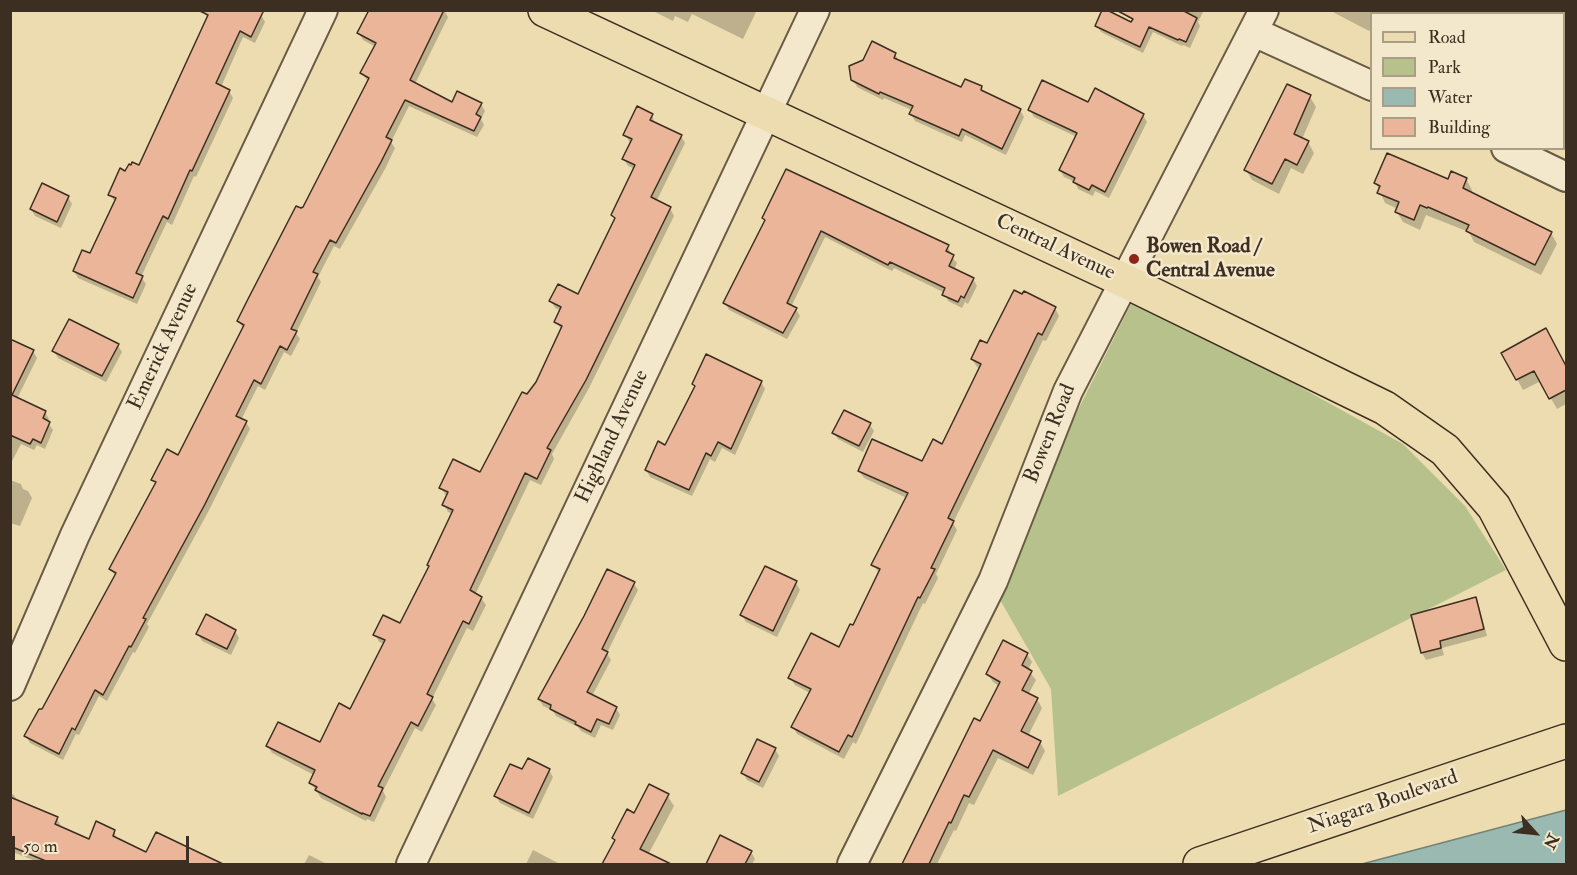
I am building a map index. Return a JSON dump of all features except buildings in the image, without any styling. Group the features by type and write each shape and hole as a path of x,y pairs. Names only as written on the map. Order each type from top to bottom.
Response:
{"main road":[{"name":"Central Avenue","path":"545,10 1123,280 1385,408 1445,450 1494,507 1566,644"},
{"name":"Niagara Boulevard","path":"1200,864 1566,741"}],"street":[{"name":"Emerick Avenue","path":"10,686 75,535 323,10"},
{"name":"Highland Avenue","path":"411,864 815,10"},
{"path":"1259,21 1370,85"},
{"name":"Bowen Road","path":"852,864 993,580 1068,391 1123,280 1259,21"},
{"path":"1510,150 1566,177"}],"green space":[{"path":"1135,296 1403,444 1465,506 1506,570 1058,796 1051,689 991,584"}],"water":[{"path":"1566,810 1566,864 1362,864"}],"place":[{"name":"Bowen Road / Central Avenue","path":"1134,259"}]}
